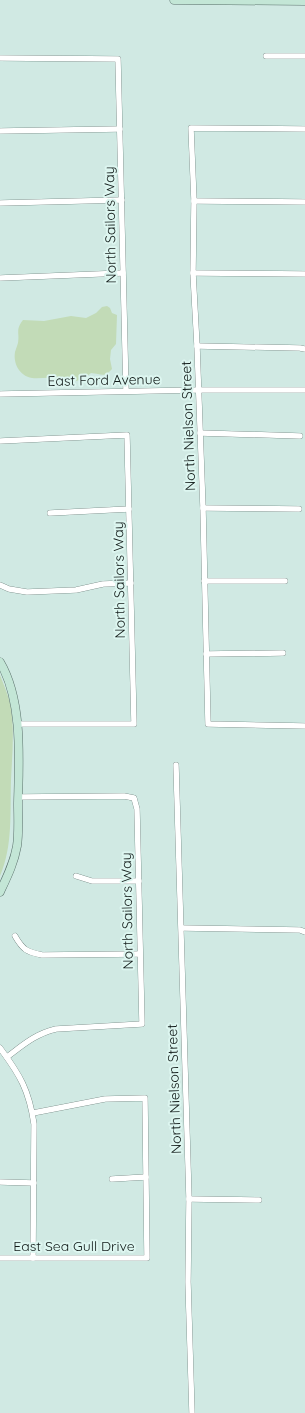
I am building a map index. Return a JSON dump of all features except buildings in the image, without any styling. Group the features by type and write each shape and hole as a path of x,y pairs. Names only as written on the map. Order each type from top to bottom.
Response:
{"street":[{"path":"174,0 305,1"},
{"path":"266,56 305,56"},
{"name":"North Sailors Way","path":"0,58 118,59 126,391"},
{"name":"North Nielson Street","path":"305,129 191,128 208,724 305,726"},
{"path":"0,131 120,129"},
{"path":"0,203 122,200"},
{"path":"194,201 305,202"},
{"path":"0,278 123,273"},
{"path":"194,273 305,274"},
{"path":"197,346 305,349"},
{"name":"East Ford Avenue","path":"0,394 198,390 305,390"},
{"path":"200,433 300,436"},
{"name":"North Sailors Way","path":"0,440 127,435 134,724 18,724"},
{"path":"203,508 298,509"},
{"path":"50,513 129,509"},
{"path":"204,581 285,581"},
{"path":"0,585 8,589 28,592 76,590 103,584 131,582"},
{"path":"206,654 283,653"},
{"path":"0,662 13,696 18,724 17,845 10,871 0,892"},
{"name":"North Nielson Street","path":"176,765 189,1199 188,1276 192,1413"},
{"name":"North Sailors Way","path":"6,1057 34,1037 44,1032 56,1029 142,1024 137,809 134,798 124,796 18,797"},
{"path":"76,876 92,881 139,880"},
{"path":"182,928 300,930 305,932"},
{"path":"15,936 21,947 31,953 42,955 140,954"},
{"path":"0,1048 26,1089 34,1124 33,1258"},
{"path":"32,1113 105,1099 145,1098 146,1177 112,1179"},
{"name":"East Sea Gull Drive","path":"0,1258 147,1258 146,1177"},
{"path":"0,1182 34,1183"},
{"path":"189,1199 259,1200"}],"green space":[{"path":"107,306 110,308 112,313 117,315 116,344 111,350 110,359 112,369 107,374 103,375 91,373 81,380 73,381 51,378 32,378 24,375 18,369 15,361 15,352 18,343 18,329 23,320 44,321 71,316 86,318 96,313 102,307"},
{"path":"0,675 8,695 12,716 13,748 9,841 0,876"}]}
